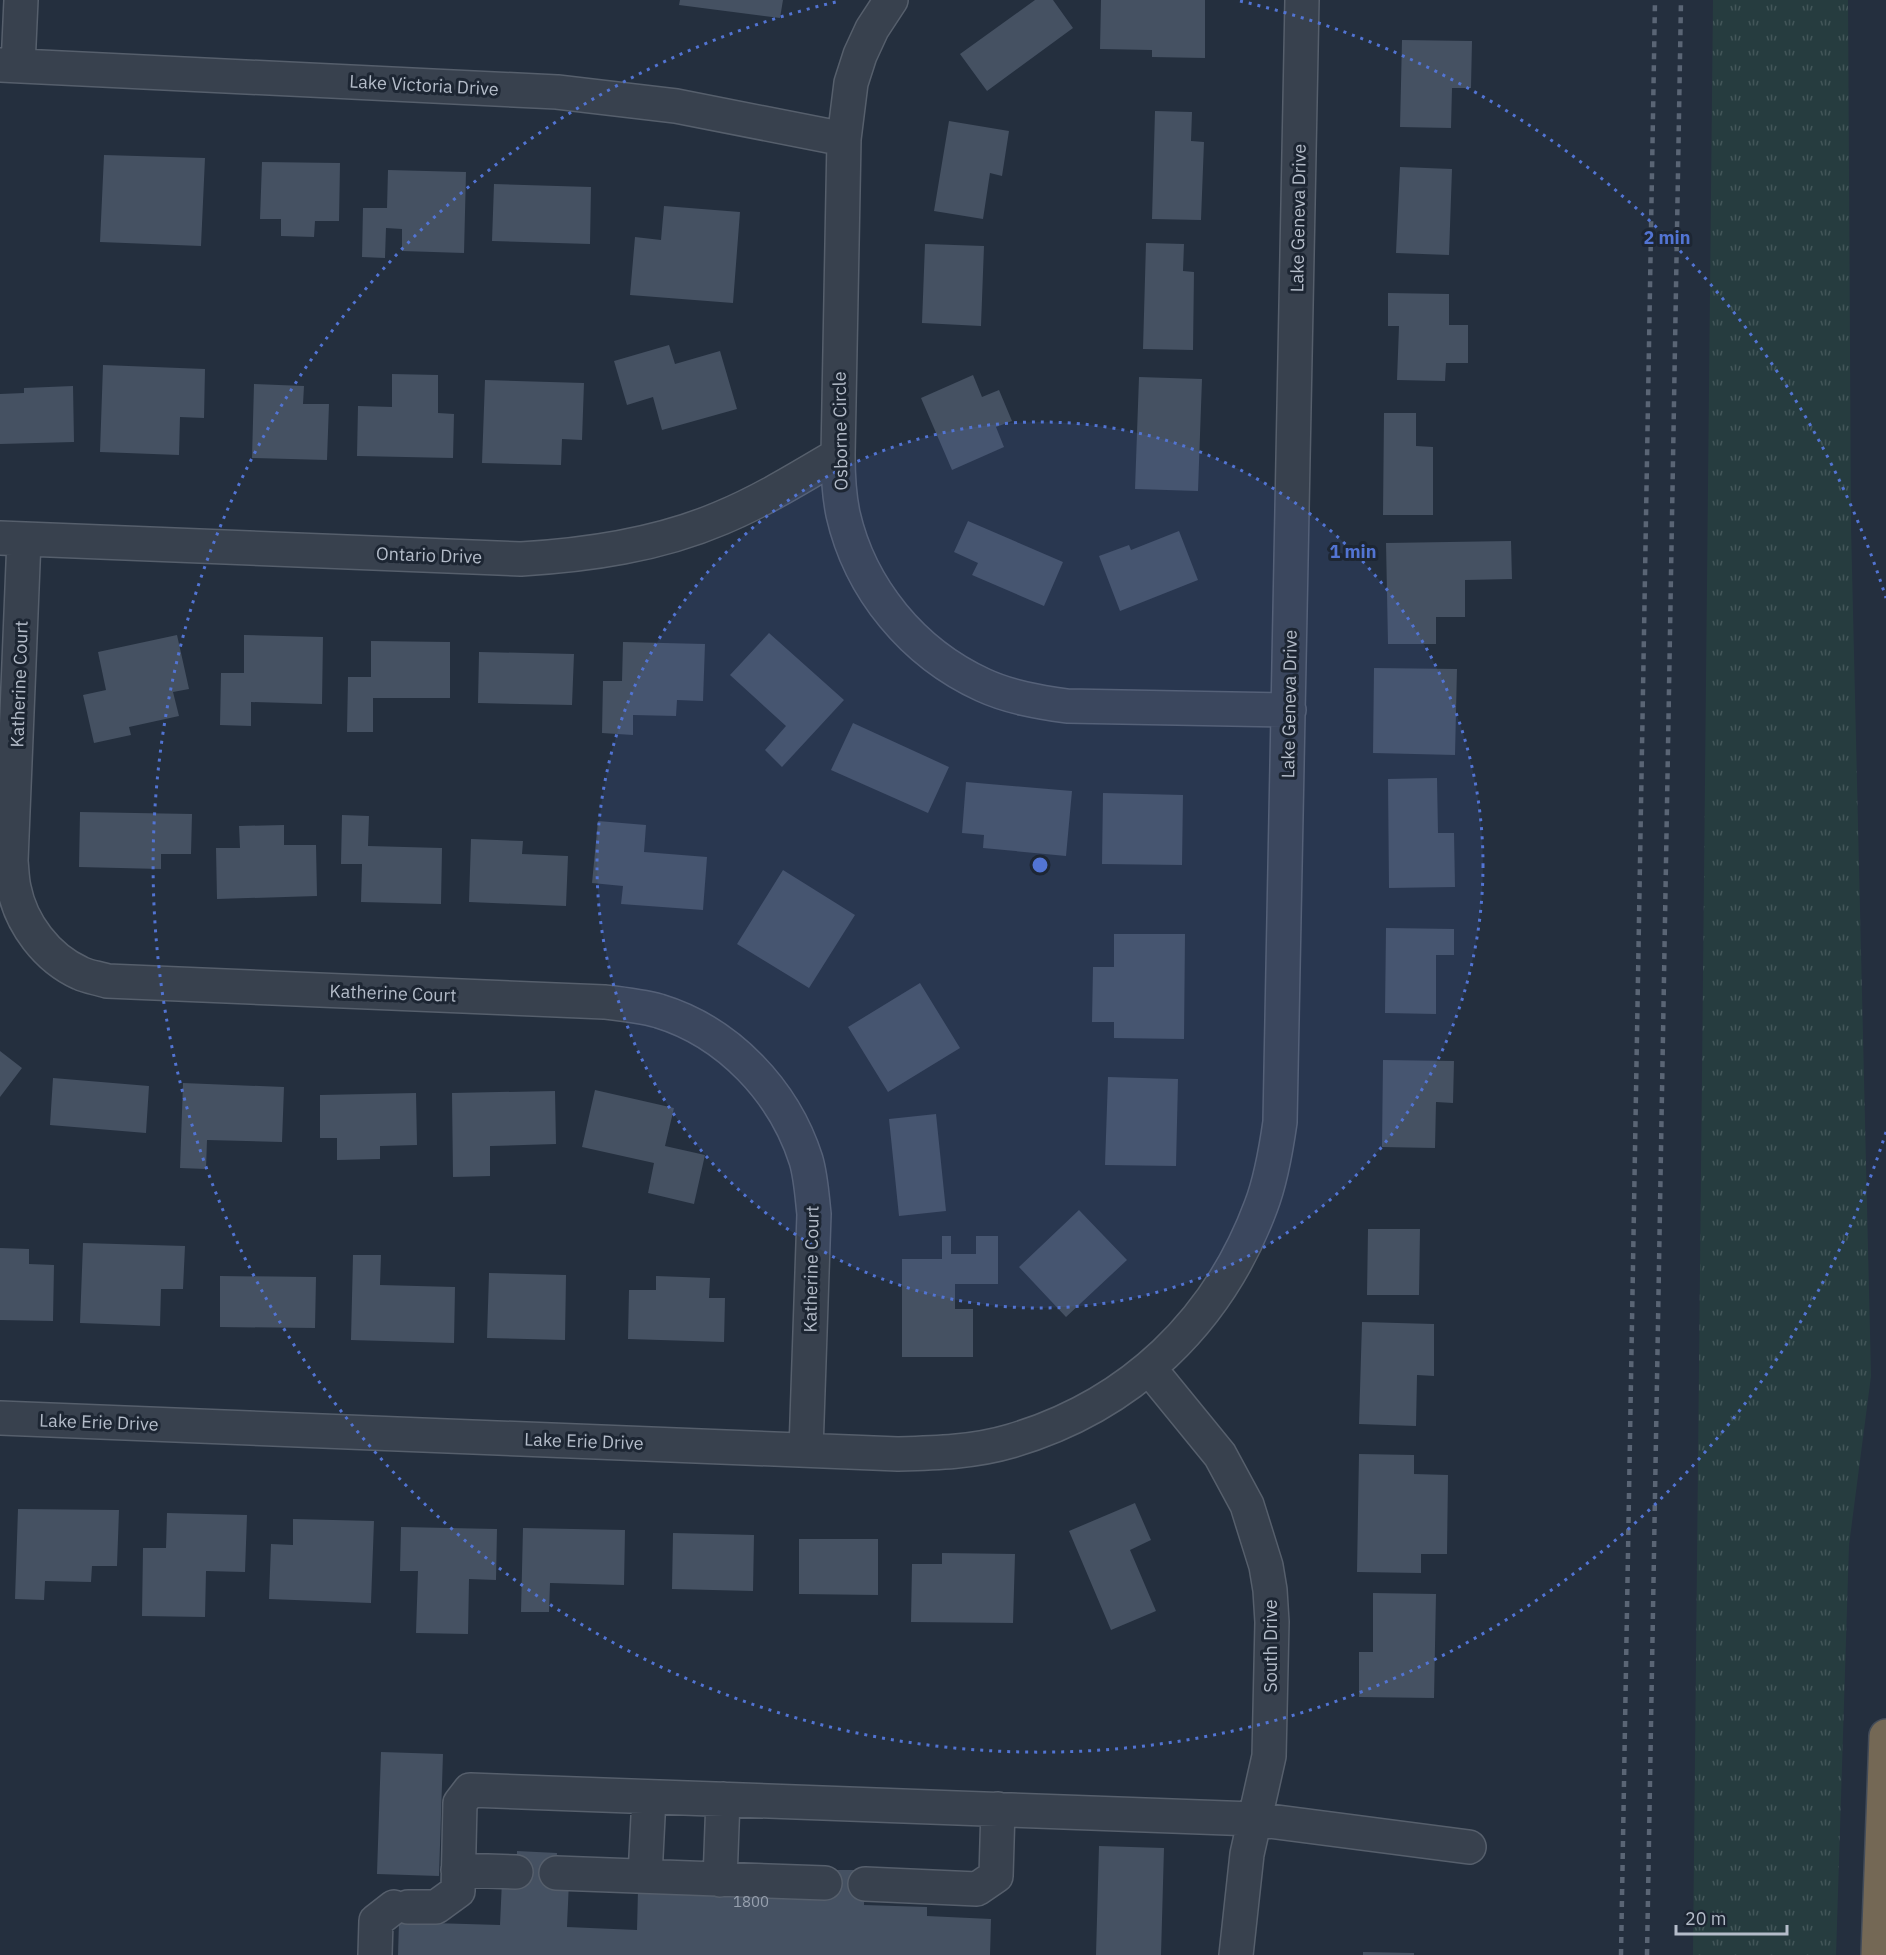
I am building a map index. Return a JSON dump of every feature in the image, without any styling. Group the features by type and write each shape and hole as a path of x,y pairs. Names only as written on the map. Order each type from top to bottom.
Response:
{"highway":[{"path":"1878,1955 1886,1736"}],"street":[{"path":"9,66 21,0"},
{"name":"Osborne Circle","path":"891,0 872,29 860,55 851,83 844,139 839,485 843,513 851,541 871,584 893,616 912,638 934,656 983,686 1010,695 1067,706 1289,710"},
{"name":"Lake Geneva Drive","path":"1149,1368 1173,1347 1210,1304 1240,1256 1262,1204 1276,1150 1281,1093 1302,0"},
{"name":"Lake Victoria Drive","path":"9,66 557,92 676,106 844,139"},
{"name":"Ontario Drive","path":"12,539 521,559 571,556 647,543 719,519 766,498 838,455"},
{"name":"Katherine Court","path":"12,539 11,861 14,888 22,915 37,939 57,958 80,973 107,981 604,1002 633,1005 659,1012 708,1034 731,1050 751,1068 765,1085 784,1110 797,1135 806,1161 812,1187 814,1214 806,1450"},
{"name":"Lake Erie Drive","path":"0,1418 898,1454 955,1452 1010,1441 1063,1422 1113,1395 1149,1368"},
{"name":"South Drive","path":"1149,1368 1220,1455 1247,1505 1266,1566 1270,1590 1272,1622 1269,1756 1247,1854 1236,1955"},
{"path":"375,1955 376,1921 401,1906 436,1907 458,1891 460,1803 470,1790 1254,1819 1469,1847"},
{"path":"645,1876 649,1797"},
{"path":"720,1880 723,1799"},
{"path":"865,1884 977,1889 996,1876 998,1809"},
{"path":"458,1870 516,1872"},
{"path":"556,1873 825,1883"}],"green space":[{"path":"1713,0 1848,0 1851,528 1871,1376 1849,1545 1836,1955 1693,1955"}],"building":[{"path":"680,0 783,0 780,18 679,5"},
{"path":"1035,0 1053,0 1073,28 987,91 960,54"},
{"path":"1101,0 1205,0 1205,58 1152,57 1152,50 1100,49"},
{"path":"1402,40 1472,41 1471,88 1452,88 1451,128 1400,127"},
{"path":"1155,111 1192,112 1191,141 1204,142 1201,220 1152,219"},
{"path":"949,121 1009,131 1002,176 990,173 983,219 934,211"},
{"path":"104,155 205,158 201,246 100,242"},
{"path":"262,162 340,163 339,221 315,221 314,237 281,236 281,219 260,219"},
{"path":"1400,167 1452,169 1449,255 1396,253"},
{"path":"388,170 466,172 464,253 402,251 402,229 386,228 385,258 362,257 363,208 387,208"},
{"path":"494,184 591,187 590,244 492,241"},
{"path":"664,206 740,212 733,303 630,295 635,237 661,240"},
{"path":"1146,243 1184,244 1183,271 1194,272 1193,350 1143,349"},
{"path":"925,244 984,246 981,326 922,323"},
{"path":"1388,293 1449,294 1449,325 1468,325 1468,363 1446,363 1445,381 1397,380 1399,326 1388,326"},
{"path":"669,345 675,364 720,351 737,409 662,430 653,397 627,405 614,361"},
{"path":"103,365 205,369 204,418 180,417 179,455 100,452"},
{"path":"392,374 438,375 438,413 454,414 453,458 357,456 358,406 392,407"},
{"path":"973,375 982,397 999,390 1012,421 996,427 1004,447 952,470 921,398"},
{"path":"1139,377 1202,379 1198,491 1135,489"},
{"path":"485,380 584,383 582,440 562,439 561,465 482,463"},
{"path":"254,384 304,386 303,404 329,404 327,460 252,458"},
{"path":"73,386 74,442 0,444 0,394 24,393 24,388"},
{"path":"1384,413 1416,413 1416,446 1433,447 1433,515 1383,515"},
{"path":"968,521 1063,562 1044,606 972,575 978,563 954,552"},
{"path":"1179,531 1198,580 1120,611 1099,556 1129,545 1131,550"},
{"path":"1511,541 1512,579 1465,580 1465,617 1436,617 1436,644 1388,644 1386,543"},
{"path":"769,633 844,700 782,767 765,750 786,726 730,675"},
{"path":"177,635 189,689 173,692 179,716 129,727 131,735 94,743 83,695 106,690 98,652"},
{"path":"244,635 323,637 322,704 251,702 251,726 220,725 221,673 244,673"},
{"path":"371,641 450,642 450,698 373,698 373,732 347,732 348,677 371,677"},
{"path":"623,642 705,644 703,701 677,700 676,716 633,715 633,735 602,733 603,681 622,681"},
{"path":"479,652 574,654 572,705 478,703"},
{"path":"1374,668 1457,669 1455,755 1373,753"},
{"path":"853,723 949,767 928,813 831,770"},
{"path":"1437,778 1438,833 1454,833 1455,887 1389,888 1388,779"},
{"path":"966,782 1072,791 1066,856 983,848 984,835 962,833"},
{"path":"1103,793 1183,795 1182,865 1102,864"},
{"path":"80,812 192,814 191,854 161,854 161,869 79,867"},
{"path":"342,815 369,816 368,846 442,848 441,904 361,902 362,864 341,864"},
{"path":"598,821 646,825 644,852 707,857 703,910 621,904 623,886 592,883"},
{"path":"284,825 284,845 316,845 317,896 217,899 216,848 240,848 239,826"},
{"path":"471,839 523,841 522,854 568,856 566,906 469,902"},
{"path":"783,870 855,915 809,988 737,944"},
{"path":"1386,928 1454,929 1454,955 1436,955 1436,1014 1385,1013"},
{"path":"1114,934 1185,934 1184,1039 1114,1038 1114,1022 1092,1022 1093,967 1114,967"},
{"path":"920,983 960,1048 888,1092 848,1027"},
{"path":"0,1051 22,1068 0,1097"},
{"path":"1383,1060 1454,1061 1453,1103 1436,1102 1435,1148 1382,1147"},
{"path":"1108,1077 1178,1079 1176,1166 1105,1165"},
{"path":"53,1078 149,1086 146,1133 50,1125"},
{"path":"183,1083 284,1087 282,1142 207,1140 206,1169 180,1168"},
{"path":"595,1090 674,1108 665,1146 705,1155 694,1204 648,1193 654,1163 582,1147"},
{"path":"555,1091 556,1144 490,1146 490,1176 453,1177 452,1093"},
{"path":"416,1093 417,1145 380,1146 380,1159 337,1160 337,1138 320,1138 320,1095"},
{"path":"936,1114 946,1211 899,1216 889,1119"},
{"path":"1079,1210 1127,1260 1066,1317 1019,1267"},
{"path":"1368,1229 1420,1229 1419,1295 1367,1295"},
{"path":"942,1236 951,1236 951,1254 976,1254 976,1236 998,1236 998,1284 955,1284 955,1309 973,1309 973,1357 902,1357 902,1259 942,1259"},
{"path":"83,1243 185,1246 183,1289 161,1289 160,1326 80,1323"},
{"path":"0,1248 29,1249 29,1264 54,1265 53,1321 0,1320"},
{"path":"353,1255 381,1255 380,1285 455,1287 454,1343 351,1340"},
{"path":"489,1273 566,1275 565,1340 487,1338"},
{"path":"220,1276 316,1277 315,1328 220,1327"},
{"path":"656,1276 710,1278 709,1298 725,1298 724,1342 628,1339 629,1290 656,1290"},
{"path":"1362,1322 1434,1324 1434,1376 1417,1375 1416,1426 1359,1424"},
{"path":"1359,1454 1414,1455 1414,1474 1448,1475 1447,1554 1421,1554 1421,1573 1357,1572"},
{"path":"1135,1503 1151,1540 1130,1550 1156,1611 1111,1630 1069,1531"},
{"path":"18,1509 119,1510 117,1566 92,1566 91,1582 45,1581 44,1600 15,1599"},
{"path":"167,1513 247,1515 245,1572 206,1571 205,1617 142,1616 143,1548 166,1548"},
{"path":"293,1519 374,1521 371,1603 269,1599 271,1544 293,1545"},
{"path":"401,1527 497,1529 496,1580 469,1579 468,1634 416,1633 418,1571 400,1571"},
{"path":"523,1528 625,1530 624,1585 550,1583 549,1612 521,1612"},
{"path":"673,1533 754,1535 753,1591 672,1589"},
{"path":"799,1539 878,1539 878,1595 799,1594"},
{"path":"942,1553 1015,1554 1013,1623 911,1622 912,1564 942,1564"},
{"path":"1373,1593 1436,1594 1434,1698 1359,1697 1359,1652 1373,1652"},
{"path":"381,1752 443,1754 439,1876 377,1874"},
{"path":"1099,1846 1164,1848 1161,1955 1096,1955"},
{"path":"517,1851 557,1853 556,1881 569,1881 567,1927 637,1930 638,1890 825,1870 865,1870 864,1905 927,1907 927,1916 991,1919 990,1955 398,1955 399,1922 500,1925 502,1880 516,1880"},
{"path":"1363,1952 1414,1953 1414,1955 1363,1955"}],"railway":[{"path":"1621,1955 1655,0"},
{"path":"1647,1955 1681,0"}]}
